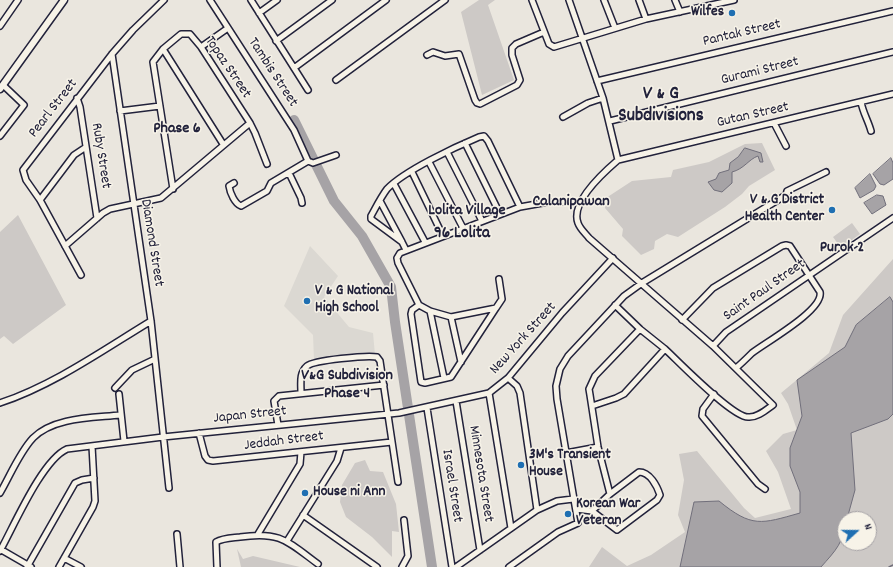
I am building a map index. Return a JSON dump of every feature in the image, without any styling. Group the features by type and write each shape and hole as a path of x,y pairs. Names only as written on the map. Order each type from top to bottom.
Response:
{"street":[{"path":"0,26 18,0"},
{"path":"0,136 24,105 1,87 64,0"},
{"name":"Pearl Street","path":"80,275 40,200 26,180 23,170 112,54 133,30 164,0"},
{"name":"Tambis Street","path":"210,0 294,130 308,161"},
{"path":"251,0 308,90"},
{"path":"259,13 277,0"},
{"path":"276,41 332,0"},
{"path":"294,68 386,0"},
{"path":"336,80 444,0"},
{"path":"532,0 549,44 554,47 646,19 680,12 710,2 734,0"},
{"path":"569,0 603,98 610,121 618,160 608,169 579,202 577,216 579,225 589,238 713,346 773,404 754,416 745,417 733,410 615,305"},
{"path":"604,0 615,28"},
{"path":"638,0 646,19"},
{"path":"675,0 680,12"},
{"name":"Pantak Street","path":"597,81 893,11"},
{"path":"200,47 228,28"},
{"path":"427,55 433,52 444,56 459,54 475,100 480,104 517,85 520,80 512,55 512,48 516,44 544,32"},
{"name":"Topaz Street","path":"172,189 153,62 154,58 181,34 190,34 200,47 250,123 267,164"},
{"path":"164,49 223,144"},
{"name":"Gurami Street","path":"610,121 893,52"},
{"name":"Diamond Street","path":"112,54 151,321 169,488"},
{"name":"Gutan Street","path":"618,160 893,94"},
{"name":"Ruby Street","path":"77,98 80,106 97,218"},
{"path":"563,117 588,103 603,98"},
{"path":"861,102 864,116 868,120 871,131"},
{"path":"120,111 160,106"},
{"path":"65,246 97,218 110,209 156,201 250,123"},
{"path":"774,123 786,146"},
{"path":"402,242 371,219 371,216 388,189 429,162 479,136 484,136 520,207"},
{"path":"465,143 500,214"},
{"path":"40,200 74,155 86,147"},
{"path":"447,152 482,221"},
{"path":"234,183 229,186 229,189 237,204 241,206 267,191 269,184 308,161 315,163 336,154"},
{"path":"429,162 463,228"},
{"path":"412,172 443,236"},
{"path":"509,567 563,529 577,524 576,509 573,499 556,386 560,369 568,356 615,305 642,283 786,195 787,191 826,172"},
{"path":"289,173 302,203"},
{"path":"394,184 425,242"},
{"path":"380,201 406,250"},
{"path":"496,308 451,317 430,311 419,305 398,264 397,258 400,253 425,242 520,207 548,202 579,202"},
{"name":"Saint Paul Street","path":"713,346 726,332 893,218"},
{"path":"682,320 713,288 784,245 790,246 810,274 821,296 815,306 796,323 752,353 736,368"},
{"name":"New York Street","path":"388,414 409,412 489,393 508,378 562,313 613,258"},
{"path":"419,305 412,310 411,314 417,349 419,378 421,382 425,383 451,377 502,299 499,279"},
{"path":"430,311 444,378"},
{"path":"451,317 462,362"},
{"path":"0,403 30,392 51,381 151,321"},
{"path":"610,494 598,447 589,390 595,376 640,328"},
{"path":"592,406 624,394 665,349"},
{"path":"301,393 302,372 308,366 321,362 377,358 380,361 398,482"},
{"path":"115,388 132,370 155,359"},
{"path":"508,378 517,386 520,393 537,510"},
{"path":"278,425 274,401 276,397 301,393 384,385"},
{"path":"489,393 511,528"},
{"path":"118,394 124,441"},
{"path":"714,394 703,409 702,416 758,484 765,489"},
{"name":"Minnesota Street","path":"456,401 480,550"},
{"name":"Israel Street","path":"427,408 452,567"},
{"name":"Japan Street","path":"0,550 41,477 55,457 67,449 124,441 388,414"},
{"path":"0,493 24,451 33,438 42,432 67,422 120,415"},
{"name":"Jeddah Street","path":"199,433 205,456 208,460 233,460 392,442"},
{"path":"59,567 95,501 92,446"},
{"path":"566,453 598,447"},
{"path":"287,541 336,461 341,448"},
{"path":"258,534 300,464 301,452"},
{"path":"576,509 592,511 617,530 657,500 660,495 648,475 644,472 639,472 610,494 592,511"},
{"path":"0,550 29,566 75,484 82,480 94,478"},
{"path":"456,567 537,510 557,501 573,499"},
{"path":"303,515 377,567"},
{"path":"402,567 408,556 404,520"},
{"path":"177,534 180,567"},
{"path":"217,567 216,542 225,539 258,534 269,535 287,541 318,564"},
{"path":"64,558 81,567"}],"shaded area":[{"path":"479,0 495,0 488,5 514,80 482,95 461,12"},
{"path":"762,143 775,170 749,186 742,194 725,207 678,237 667,234 655,241 654,249 641,255 622,236 623,229 605,208 606,198 632,181 671,177 673,170 709,162 745,144"},
{"path":"745,148 761,153 763,162 760,162 758,156 755,157 740,169 732,172 732,183 722,192 714,190 708,182 716,179 719,173 729,170 730,163 738,157"},
{"path":"891,158 893,163 893,179 884,185 880,184 873,174"},
{"path":"870,174 876,186 874,190 860,198 855,188"},
{"path":"877,195 883,196 886,205 872,214 864,203"},
{"path":"18,215 66,305 13,344 4,336 0,339 0,232"},
{"path":"852,223 860,234 841,248 833,237"},
{"name":"V & G National High School","path":"310,246 338,276 324,297 349,327 373,333 375,355 314,360 313,335 284,306"},
{"path":"893,259 893,567 589,567 602,547 627,566 651,555 685,532 678,515 684,480 679,454 697,451 744,508 755,518 791,509 778,472 766,451 783,434 797,430 788,404 781,393 829,353 843,315"},
{"path":"890,297 893,302 893,414 888,419 851,433 855,490 849,511 837,511 837,548 835,551 821,567 680,567 694,502 719,501 740,516 749,520 757,521 776,520 800,513 800,492 790,466 790,448 802,416 797,380 845,347 856,325"},
{"path":"365,460 370,471 383,472 396,504 399,532 392,531 392,557 372,537 346,517 340,502 342,485 355,463"},
{"path":"237,549 243,559 253,556 300,567 241,567"}],"waterway":[{"path":"294,120 334,201 362,236 391,287 432,567"},
{"path":"889,567 893,565"}],"place":[{"name":"Wilfes","path":"732,13"},
{"name":"V & G District Health Center","path":"832,210"},
{"name":"V & G National High School","path":"307,301"},
{"name":"3M's Transient House","path":"521,465"},
{"name":"House ni Ann","path":"305,493"},
{"name":"Korean War Veteran","path":"568,514"}],"district":[{"name":"V & G Subdivisions","path":"661,106"},
{"name":"Phase 6","path":"177,130"},
{"name":"Calanipawan","path":"571,203"},
{"name":"Lolita Village","path":"467,212"},
{"name":"96 Lolita","path":"462,235"},
{"name":"Purok 2","path":"842,249"},
{"name":"V&G Subdivision Phase 4","path":"347,386"}]}
